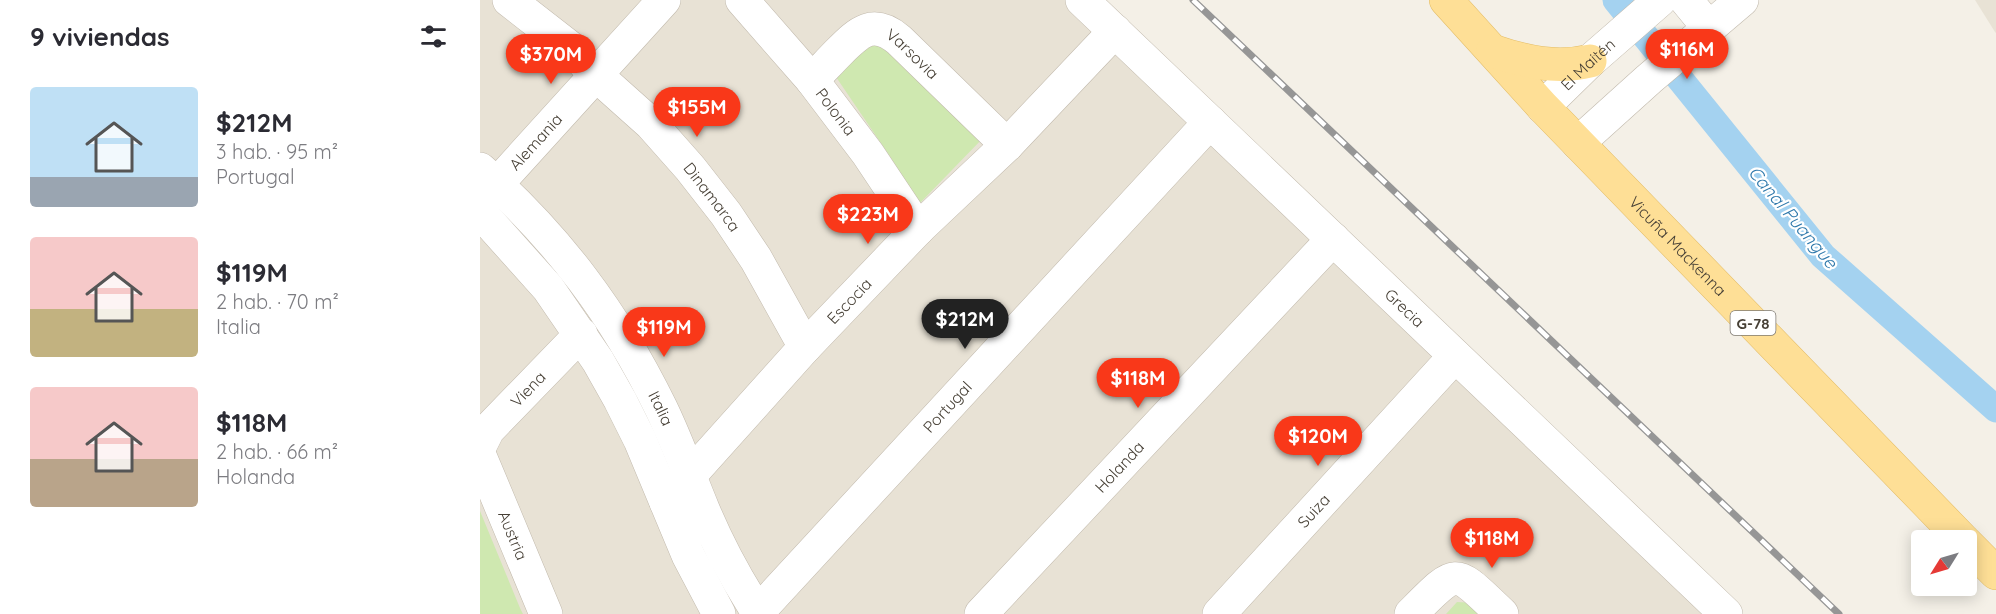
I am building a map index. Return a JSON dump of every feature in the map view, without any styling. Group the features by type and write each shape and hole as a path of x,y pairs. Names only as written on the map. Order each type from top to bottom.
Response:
{"main road":[{"name":"Vicuña Mackenna","path":"1446,0 1543,107 1953,530"},
{"path":"1493,51 1542,64 1576,64 1590,61"},
{"name":"Vicuña Mackenna","path":"1977,554 1996,573"}],"street":[{"name":"Dinamarca","path":"509,0 568,46 595,74 651,124 690,168 726,214 756,259 805,347"},
{"name":"Alemania","path":"486,186 664,0"},
{"name":"Polonia","path":"742,0 812,80 868,154 918,230"},
{"name":"Grecia","path":"1082,0 1726,614"},
{"name":"El Maitén","path":"1543,107 1590,61 1660,0"},
{"path":"1686,0 1700,35"},
{"path":"1578,143 1742,0"},
{"name":"Varsovia","path":"812,80 861,32 884,30 899,40 1006,145"},
{"name":"Escocia","path":"666,502 805,347 918,230 1006,145 1115,31"},
{"name":"Portugal","path":"759,613 1210,122"},
{"name":"Italia","path":"486,186 553,240 600,301 644,373 720,546 759,613"},
{"name":"Italia","path":"480,212 548,288 580,334 620,400 688,555 719,614"},
{"name":"Holanda","path":"981,614 1333,239"},
{"name":"Viena","path":"480,446 488,430 580,334"},
{"name":"Suiza","path":"1220,614 1455,356"},
{"name":"Austria","path":"480,456 546,614"},
{"path":"1412,614 1442,584 1455,578 1463,579 1470,584 1502,614"}],"shaded area":[{"path":"480,0 1090,0 1735,614 480,614"},
{"path":"1975,0 1996,0 1996,33 1995,32"}],"green space":[{"path":"866,40 889,41 985,136 919,204 834,74"},
{"path":"480,511 520,608 523,614 480,614"},
{"path":"1457,602 1475,603 1487,614 1446,614"}],"waterway":[{"name":"Canal Puangue","path":"1616,0 1823,256 1996,409"}],"railway":[{"path":"1193,0 1839,614"}]}
